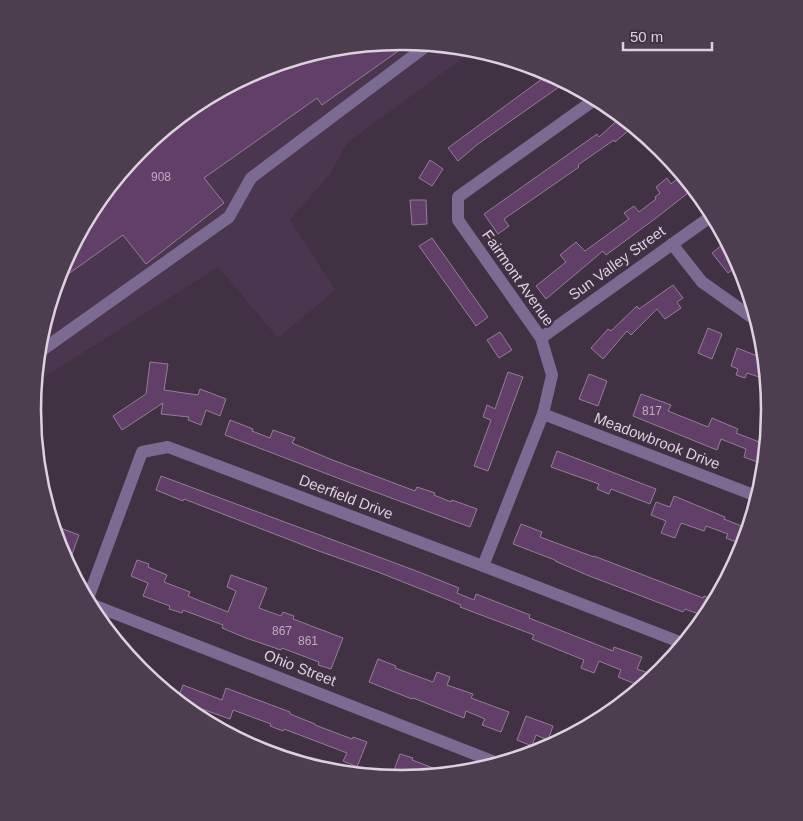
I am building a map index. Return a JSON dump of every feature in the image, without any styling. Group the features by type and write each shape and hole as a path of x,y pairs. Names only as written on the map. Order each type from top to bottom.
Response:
{"street":[{"path":"47,347 229,217 251,178 420,51"},
{"name":"Fairmont Avenue","path":"483,566 543,414 552,375 541,338 458,220 458,197 589,103"},
{"name":"Sun Valley Street","path":"541,338 707,219"},
{"path":"672,244 702,282 748,315"},
{"name":"Meadowbrook Drive","path":"543,414 752,494"},
{"name":"Deerfield Drive","path":"91,592 142,452 168,447 678,641"},
{"name":"Ohio Street","path":"100,607 489,760"}],"shaded area":[{"path":"402,50 466,56 347,143 330,174 290,220 335,290 278,338 218,267 43,378 48,340 60,295 78,251 102,210 116,191 147,156 182,125 201,111 242,87 286,69 331,57 354,53"}],"building":[{"path":"400,50 322,105 317,98 204,178 224,203 146,264 123,235 69,274 78,251 90,230 116,191 164,140 201,111 242,87 286,69 354,53"},
{"path":"542,79 560,86 478,144 458,161 448,148"},
{"path":"616,121 628,131 504,219 509,226 498,234 484,214 597,134 599,137"},
{"path":"430,160 443,169 432,186 419,178"},
{"path":"667,178 671,184 677,179 688,193 606,255 603,251 546,299 536,286 566,262 560,255 576,242 585,251 629,219 624,213 634,206 639,212 656,199 655,197 660,193 656,187"},
{"path":"410,200 426,200 427,224 412,225"},
{"path":"432,238 488,317 476,326 419,246"},
{"path":"722,245 733,269 728,273 712,253"},
{"path":"673,285 683,298 677,302 681,308 665,319 657,309 631,335 627,331 603,359 591,348 608,329 611,331 637,306 639,309"},
{"path":"708,328 722,334 712,359 698,353"},
{"path":"500,332 512,350 499,358 487,340"},
{"path":"737,348 758,356 760,377 747,373 745,378 736,375 738,369 731,366"},
{"path":"150,362 168,364 164,390 198,395 200,389 226,399 220,416 206,410 201,425 188,420 189,417 161,414 163,403 122,430 113,416 146,394"},
{"path":"508,372 523,377 488,471 474,466 491,420 483,417 487,405 495,409"},
{"path":"589,374 607,381 598,406 579,399"},
{"path":"641,394 671,405 668,411 708,427 712,418 738,429 736,433 760,442 758,462 744,457 746,449 721,439 717,450 633,416"},
{"path":"230,420 270,438 273,430 295,438 292,443 330,459 415,491 417,487 435,493 434,495 451,502 452,500 477,509 470,527 225,435"},
{"path":"557,451 656,489 650,504 611,489 609,494 597,489 599,484 551,467"},
{"path":"161,476 419,572 459,588 457,593 474,600 476,594 530,615 529,618 613,651 614,647 642,657 637,669 648,673 635,684 618,677 621,670 599,661 594,673 581,668 584,660 532,639 534,635 460,607 461,605 378,572 156,490"},
{"path":"674,496 743,527 736,542 726,538 728,534 706,526 704,531 681,523 675,538 661,533 666,521 651,515 656,502 670,507"},
{"path":"521,524 542,532 540,537 703,598 704,596 709,598 699,614 685,609 683,612 513,544"},
{"path":"61,528 79,535 72,555"},
{"path":"137,560 149,564 148,567 167,575 164,582 190,592 188,596 228,612 236,591 227,587 231,575 267,588 259,608 281,616 283,612 294,616 293,619 343,638 331,669 318,665 319,662 282,648 281,650 246,638 222,628 223,625 183,610 182,613 169,609 170,606 143,596 148,583 131,576"},
{"path":"378,659 396,666 395,668 433,682 437,672 450,677 447,685 473,694 471,698 509,712 501,732 482,725 485,719 466,711 464,718 369,682"},
{"path":"183,685 222,700 226,688 290,712 290,714 315,725 352,739 353,737 367,742 357,767 343,761 347,753 284,729 283,731 270,726 271,724 233,710 230,719 202,710 180,694"},
{"path":"526,716 553,726 548,739 536,735 532,746 517,740"},
{"path":"400,754 436,769 402,771 394,771"}]}
